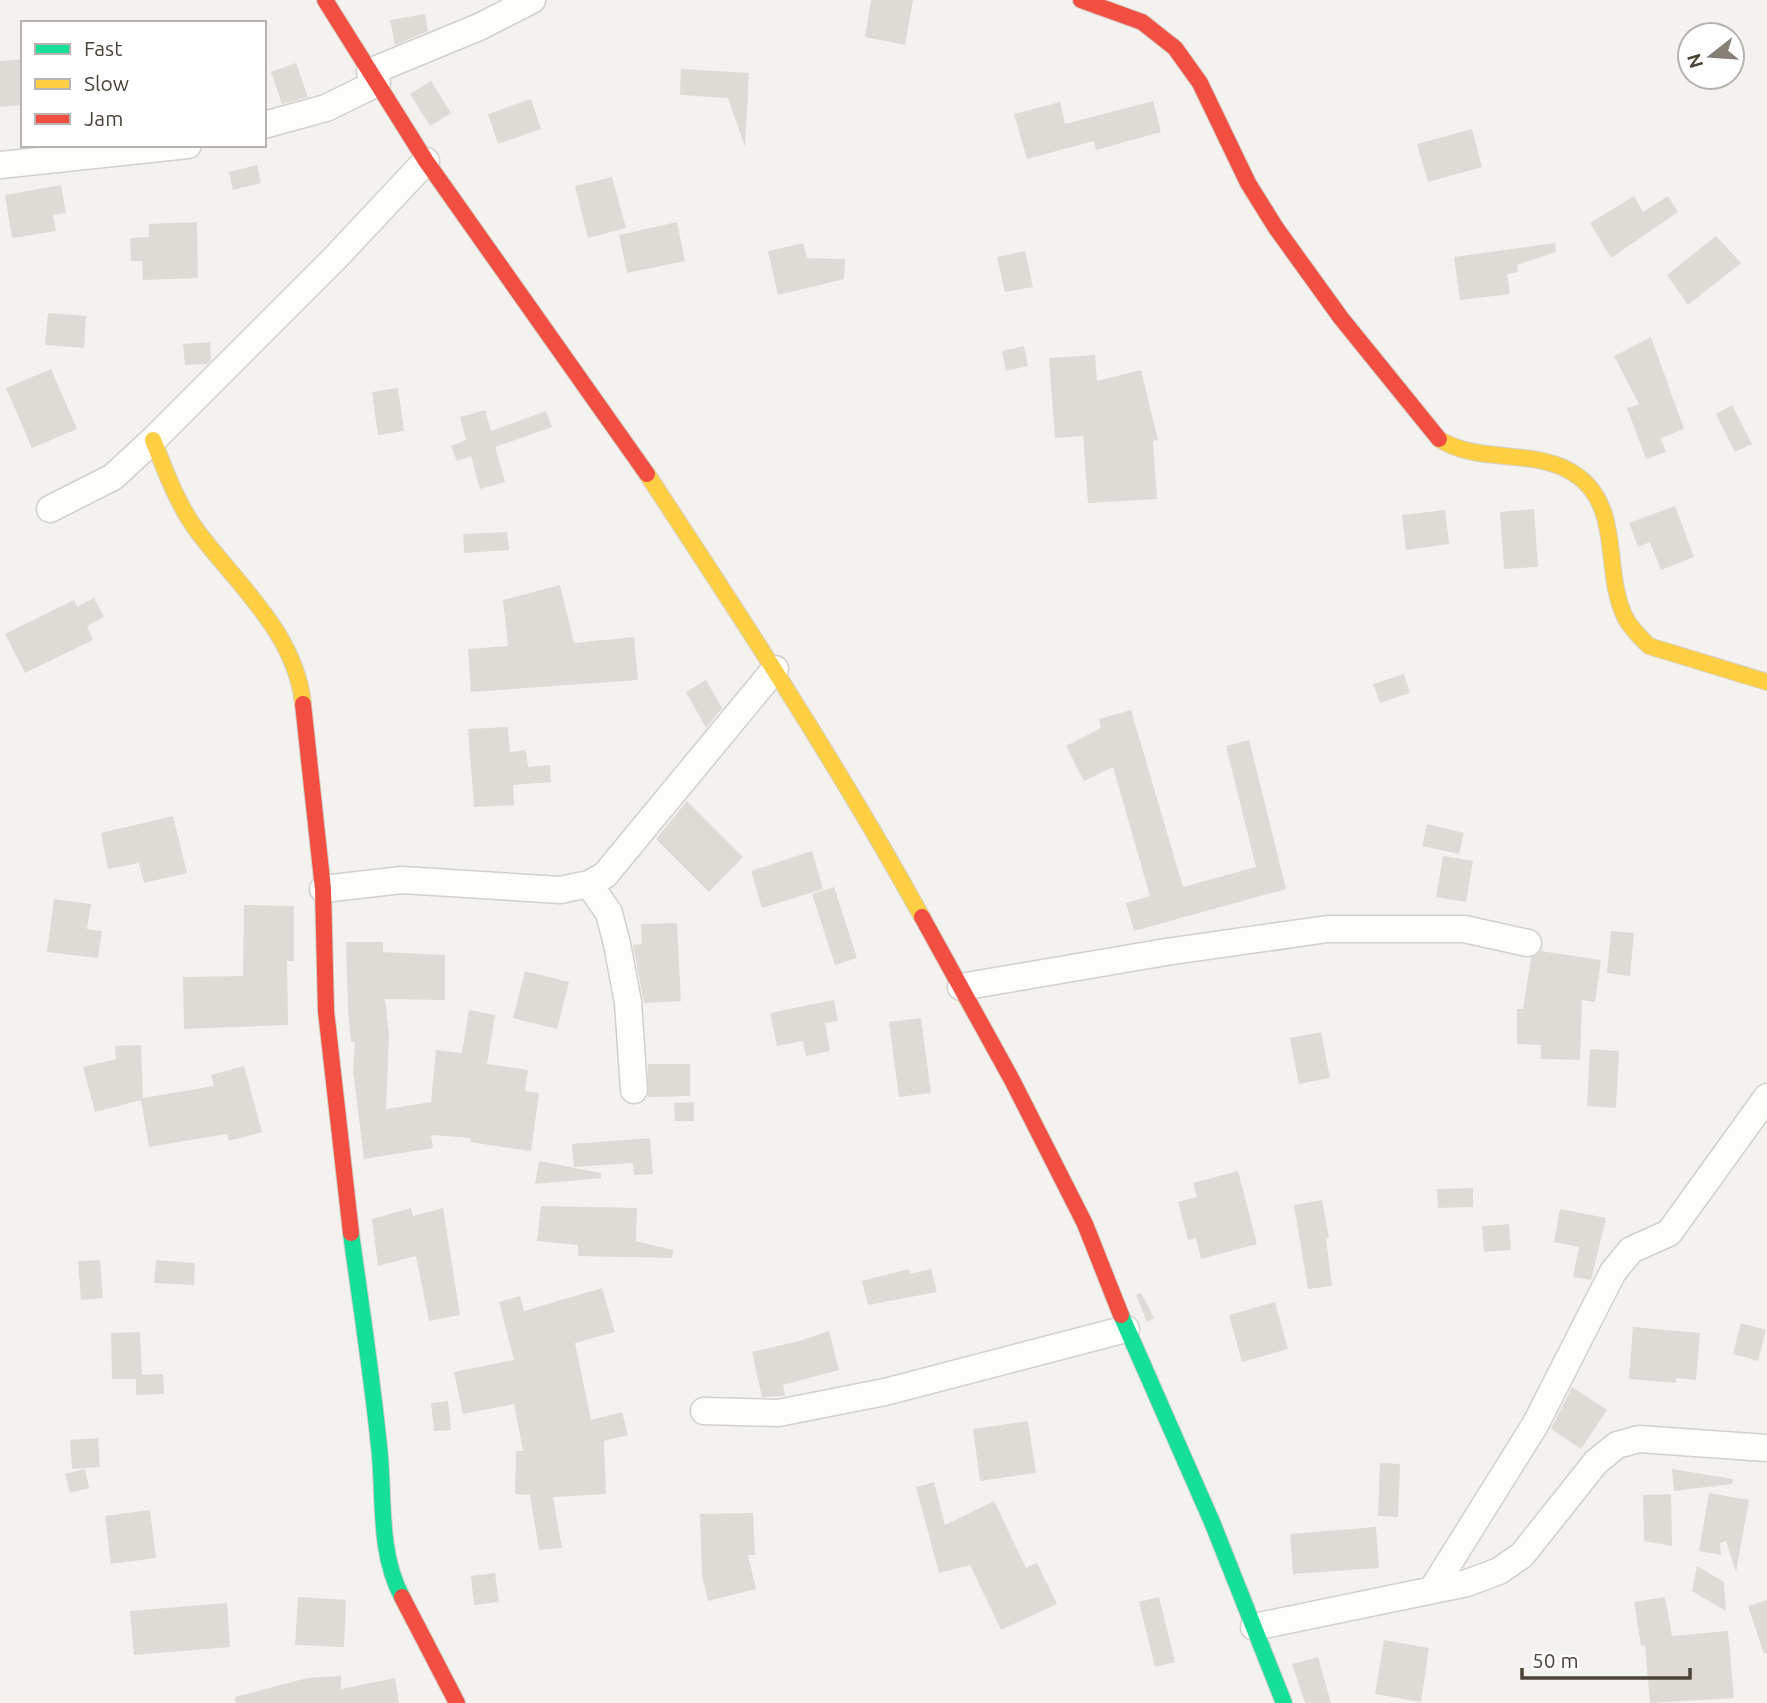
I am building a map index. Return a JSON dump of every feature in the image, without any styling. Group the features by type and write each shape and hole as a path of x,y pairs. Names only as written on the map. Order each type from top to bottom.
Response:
{"street":[{"path":"325,0 426,161 618,429 775,669 879,839 961,987 1085,1224 1126,1329 1212,1522 1284,1703"},
{"path":"266,124 326,108 373,77 533,0"},
{"path":"1081,0 1158,32 1183,57 1248,183 1373,359 1425,418 1439,439 1468,452 1518,455 1564,467 1583,479 1597,494 1607,525 1614,586 1625,619 1634,634 1649,646 1767,682"},
{"path":"0,165 169,147"},
{"path":"50,509 113,477 153,440 337,256 426,161"},
{"path":"153,440 178,500 197,531 262,609 279,635 302,694 323,889 326,1011 334,1098 380,1457 382,1523 396,1586 457,1703"},
{"path":"323,889 402,880 521,885 560,890 589,884 605,875 775,669"},
{"path":"589,884 609,913 617,944 628,1002 634,1090"},
{"path":"961,987 1166,952 1328,929 1464,929 1528,943"},
{"path":"1432,1590 1535,1425 1613,1272 1631,1250 1669,1233 1767,1097"},
{"path":"704,1410 778,1413 872,1395 1024,1359 1126,1329"},
{"path":"1254,1627 1467,1583 1499,1571 1522,1555 1595,1462 1617,1445 1639,1439 1767,1448"}],"building":[{"path":"871,0 913,0 905,45 865,37"},
{"path":"425,14 428,31 395,45 390,20"},
{"path":"21,59 21,105 0,107 0,61"},
{"path":"296,63 308,97 282,104 271,72"},
{"path":"681,69 749,73 745,147 728,98 680,95"},
{"path":"431,81 451,113 430,126 410,94"},
{"path":"531,99 541,129 498,144 488,114"},
{"path":"1153,101 1161,132 1096,150 1094,141 1027,159 1014,114 1060,102 1065,124"},
{"path":"1472,129 1482,167 1428,182 1417,144"},
{"path":"257,165 261,183 233,190 229,172"},
{"path":"612,177 626,228 588,238 575,186"},
{"path":"61,185 66,213 53,215 56,231 12,238 5,195"},
{"path":"1634,196 1643,212 1668,196 1678,212 1611,258 1590,223"},
{"path":"197,222 198,278 143,280 142,261 131,261 130,238 149,237 149,224"},
{"path":"677,222 685,261 627,273 619,235"},
{"path":"1716,236 1741,263 1688,305 1667,275"},
{"path":"803,243 807,258 845,259 844,279 778,295 768,251"},
{"path":"1555,243 1556,252 1517,265 1518,272 1507,274 1510,294 1460,300 1454,257"},
{"path":"1025,251 1033,287 1005,292 997,257"},
{"path":"48,313 86,316 84,348 45,345"},
{"path":"1651,337 1684,429 1661,438 1666,452 1646,459 1627,408 1639,404 1614,356"},
{"path":"210,342 211,360 207,364 185,365 183,344"},
{"path":"1024,346 1028,366 1006,371 1002,351"},
{"path":"1095,355 1097,381 1141,370 1158,440 1153,441 1157,499 1088,503 1083,436 1055,438 1049,358"},
{"path":"51,369 77,429 32,448 6,388"},
{"path":"398,388 404,431 378,435 372,392"},
{"path":"1732,405 1752,444 1735,452 1716,414"},
{"path":"485,410 491,431 546,411 552,427 495,447 505,482 480,489 471,456 457,461 451,446 466,440 460,417"},
{"path":"1675,506 1694,557 1661,570 1650,542 1638,547 1629,523"},
{"path":"1534,509 1538,567 1504,569 1500,512"},
{"path":"1445,510 1449,544 1406,550 1402,515"},
{"path":"507,532 509,550 464,553 463,534"},
{"path":"560,585 574,643 634,637 638,680 471,692 468,649 508,646 503,600"},
{"path":"94,598 104,617 87,626 93,640 25,673 5,634 74,600 77,607"},
{"path":"1404,674 1410,693 1380,703 1373,684"},
{"path":"706,680 722,708 706,728 686,692"},
{"path":"1131,710 1183,887 1256,867 1226,746 1249,740 1286,889 1134,931 1126,903 1150,896 1113,767 1084,781 1066,746 1101,728 1099,719"},
{"path":"508,727 510,752 526,750 528,767 550,765 551,782 513,785 514,805 474,807 468,729"},
{"path":"687,801 743,857 709,892 656,839"},
{"path":"173,816 187,873 144,883 139,863 108,869 101,833"},
{"path":"1427,824 1464,833 1459,854 1422,846"},
{"path":"812,851 823,889 762,908 751,871"},
{"path":"1443,856 1473,861 1466,902 1436,897"},
{"path":"834,887 857,958 835,965 812,894"},
{"path":"54,899 91,904 87,929 102,931 98,958 47,952"},
{"path":"244,905 294,906 294,961 287,961 288,1025 184,1029 183,977 243,976"},
{"path":"677,923 681,1001 644,1003 633,945 642,944 641,924"},
{"path":"1611,931 1634,933 1630,976 1607,973"},
{"path":"346,942 383,942 383,952 445,955 445,1000 385,999 389,1034 386,1109 431,1102 436,1050 462,1053 469,1010 495,1015 487,1064 528,1070 525,1091 539,1093 531,1151 470,1142 471,1138 431,1135 433,1148 364,1159 353,1070 355,1042 351,1042 348,1010"},
{"path":"1541,951 1601,960 1595,1002 1582,1000 1580,1060 1541,1059 1541,1045 1517,1044 1517,1009 1523,1009 1531,958"},
{"path":"525,971 569,982 557,1029 513,1018"},
{"path":"834,1000 838,1021 825,1023 830,1051 806,1056 803,1041 777,1046 770,1013"},
{"path":"921,1018 931,1093 899,1097 889,1022"},
{"path":"1321,1032 1330,1078 1299,1084 1290,1038"},
{"path":"141,1045 143,1098 214,1086 211,1075 244,1066 262,1132 229,1141 227,1134 149,1147 141,1100 95,1112 83,1067 116,1059 115,1046"},
{"path":"1590,1049 1619,1051 1616,1108 1587,1106"},
{"path":"648,1064 690,1064 690,1096 648,1097"},
{"path":"694,1102 694,1121 675,1121 674,1103"},
{"path":"650,1138 653,1174 634,1175 633,1163 574,1167 572,1144"},
{"path":"539,1161 601,1173 601,1178 535,1184"},
{"path":"1238,1171 1257,1244 1201,1259 1196,1238 1188,1240 1178,1202 1197,1197 1193,1183"},
{"path":"1473,1188 1473,1207 1438,1208 1437,1189"},
{"path":"1322,1200 1329,1238 1326,1238 1332,1286 1308,1289 1294,1205"},
{"path":"541,1206 637,1208 636,1241 673,1250 672,1258 578,1256 578,1245 537,1241"},
{"path":"411,1208 413,1216 443,1208 460,1315 429,1321 416,1256 378,1266 372,1219"},
{"path":"1560,1209 1606,1218 1591,1280 1573,1277 1579,1247 1554,1242"},
{"path":"1509,1224 1511,1250 1484,1252 1482,1226"},
{"path":"100,1260 103,1298 81,1300 78,1261"},
{"path":"156,1260 195,1263 194,1285 154,1283"},
{"path":"909,1269 910,1274 931,1269 937,1292 868,1305 862,1281"},
{"path":"602,1288 615,1332 575,1343 591,1420 622,1412 628,1435 604,1441 606,1494 553,1497 562,1548 539,1550 530,1495 515,1494 516,1451 523,1451 514,1404 463,1414 454,1372 514,1360 499,1302 520,1296 524,1311"},
{"path":"1141,1293 1154,1318 1147,1322 1136,1295"},
{"path":"1275,1302 1288,1349 1242,1362 1229,1315"},
{"path":"1741,1323 1766,1330 1758,1361 1733,1354"},
{"path":"1633,1327 1700,1333 1696,1380 1676,1378 1676,1383 1629,1379"},
{"path":"829,1331 839,1370 783,1385 785,1396 762,1397 752,1352"},
{"path":"140,1332 142,1375 163,1374 164,1394 136,1395 136,1379 112,1379 111,1333"},
{"path":"1572,1387 1607,1410 1581,1449 1551,1429"},
{"path":"448,1401 451,1430 434,1431 431,1403"},
{"path":"1028,1421 1036,1473 980,1481 973,1429"},
{"path":"98,1438 100,1467 72,1469 70,1440"},
{"path":"1380,1463 1400,1464 1398,1517 1378,1516"},
{"path":"85,1469 89,1488 70,1493 65,1474"},
{"path":"1672,1469 1733,1479 1732,1484 1674,1491"},
{"path":"934,1482 945,1525 994,1501 1026,1568 1037,1563 1057,1604 1001,1630 970,1565 939,1573 916,1487"},
{"path":"1709,1493 1749,1500 1736,1572 1726,1541 1720,1543 1721,1555 1699,1551"},
{"path":"1671,1494 1672,1546 1644,1541 1643,1495"},
{"path":"150,1510 156,1558 111,1564 105,1516"},
{"path":"753,1513 755,1555 748,1555 756,1589 708,1601 702,1575 700,1514"},
{"path":"1376,1527 1379,1568 1293,1574 1290,1534"},
{"path":"1697,1566 1724,1582 1726,1611 1692,1591"},
{"path":"495,1573 499,1602 474,1605 471,1576"},
{"path":"298,1597 346,1600 344,1647 295,1645"},
{"path":"1159,1597 1175,1662 1155,1667 1139,1602"},
{"path":"1665,1597 1672,1636 1728,1631 1734,1698 1650,1703 1645,1645 1641,1646 1634,1602"},
{"path":"1767,1600 1767,1653 1764,1654 1748,1606"},
{"path":"227,1603 230,1647 134,1655 130,1611"},
{"path":"1384,1640 1429,1648 1421,1702 1375,1694"},
{"path":"1318,1657 1331,1703 1305,1703 1292,1664"},
{"path":"341,1676 341,1689 395,1678 399,1703 236,1703 235,1697 307,1678"}],"traffic: fast":[{"path":"351,1233 377,1428 386,1546 389,1563 402,1597"},
{"path":"1121,1315 1212,1522 1284,1703"}],"traffic: slow":[{"path":"1439,439 1473,452 1546,462 1579,477 1601,506 1607,524 1618,599 1625,617 1636,633 1649,646 1767,682"},
{"path":"153,440 172,488 198,532 247,591 277,633 298,679 303,704"},
{"path":"647,474 823,749 922,917"}],"traffic: jam":[{"path":"325,0 426,161 647,474"},
{"path":"1081,0 1142,22 1175,48 1200,83 1248,183 1276,228 1341,318 1439,439"},
{"path":"303,704 323,889 326,1011 351,1233"},
{"path":"922,917 1012,1080 1085,1224 1121,1315"},
{"path":"402,1597 457,1703"}]}
